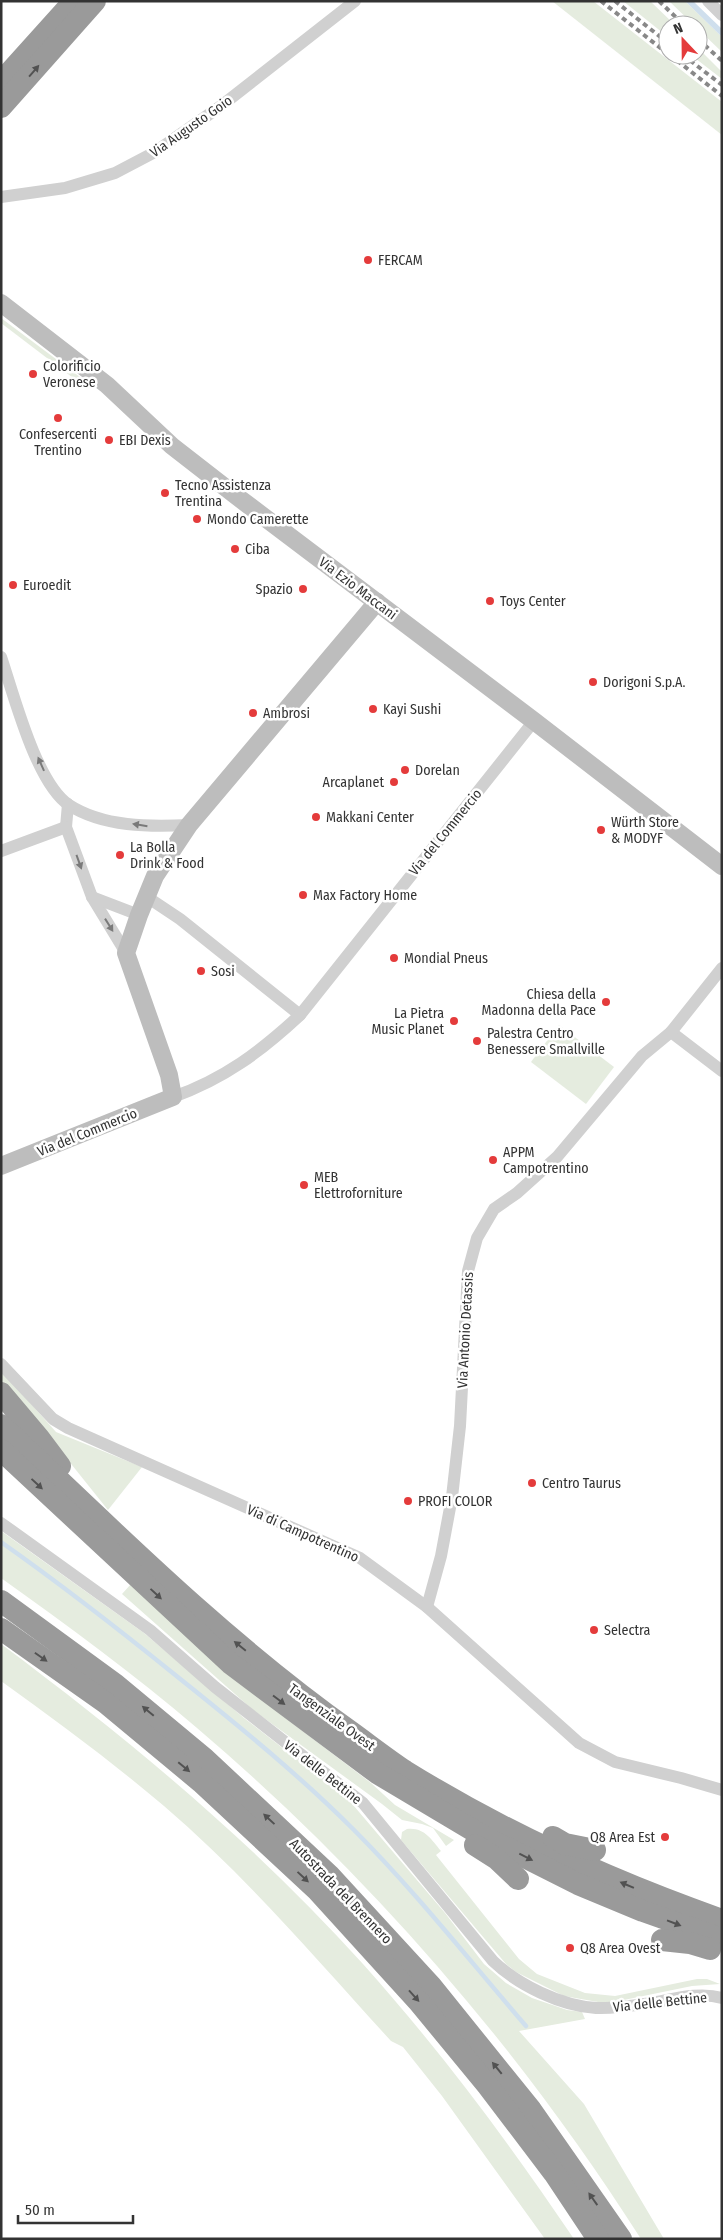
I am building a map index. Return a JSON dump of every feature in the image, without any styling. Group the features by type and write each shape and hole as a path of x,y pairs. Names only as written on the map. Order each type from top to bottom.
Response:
{"highway":[{"path":"1,82 74,1"},
{"path":"1,107 95,1"},
{"name":"Tangenziale Ovest","path":"1,1393 6,1412 39,1438 94,1513 216,1626 309,1702 405,1770 494,1822 592,1870 649,1895 722,1920"},
{"name":"Tangenziale Ovest","path":"1,1450 231,1664 377,1773 481,1834 578,1884 643,1911 722,1939"},
{"name":"Autostrada del Brennero","path":"1,1601 116,1685 190,1747 329,1875 432,1986 531,2110 621,2239"},
{"name":"Autostrada del Brennero","path":"1,1629 106,1703 202,1782 318,1891 418,2001 488,2086 554,2173 598,2239"},
{"path":"405,1770 446,1780 565,1844 595,1850"},
{"path":"377,1773 402,1803 497,1859 518,1879"},
{"path":"662,1940 690,1943 722,1953"}],"street":[{"name":"Via Augusto Goio","path":"1,197 51,191 73,186 115,173 155,152 221,106 355,1"},
{"path":"708,1 722,15"},
{"name":"Via Ezio Maccani","path":"1,303 103,381 172,446 722,866"},
{"path":"126,953 155,876 189,824 377,602"},
{"path":"1,657 28,736 49,783 68,804 86,814 113,821 152,826 189,824"},
{"name":"Via del Commercio","path":"1,1166 196,1089 231,1070 267,1045 300,1015 534,721"},
{"path":"68,804 66,827 92,897 126,953 169,1075 173,1098"},
{"path":"1,852 66,827"},
{"path":"92,897 139,915"},
{"path":"147,897 180,919 300,1015"},
{"name":"Via Antonio Detassis","path":"427,1607 442,1556 452,1497 460,1426 468,1270 477,1238 494,1210 517,1193 556,1157 642,1056 671,1032 722,968"},
{"path":"671,1032 722,1072"},
{"name":"Via di Campotrentino","path":"1,1364 53,1419 360,1558 427,1607 579,1743 615,1762 722,1790"},
{"name":"Via delle Bettine","path":"1,1523 150,1630 215,1687 364,1803 493,1961 505,1973 531,1988 579,2006 621,2007 695,1996 722,1998"}],"shaded area":[{"path":"552,1 593,1 658,52 658,65 675,65 722,102 722,135"},
{"path":"623,1 650,1 665,15 658,15 658,29"},
{"path":"669,1 685,1 699,15 684,15"},
{"path":"708,23 722,37 722,52 708,39"},
{"path":"708,58 722,72 722,79 704,65 708,65"},
{"path":"1,318 88,383 85,387 1,323"},
{"path":"559,1025 614,1067 586,1104 531,1062"},
{"path":"1,1370 56,1432 142,1467 108,1510 32,1415 1,1381"},
{"path":"1,1531 144,1633 244,1718 348,1799 445,1913 484,1964 506,1983 532,1998 567,2010 582,2012 585,2019 519,2031 584,2104 664,2239 641,2239 594,2168 493,2032 381,1904 322,1843 260,1784 173,1708 1,1578"},
{"path":"131,1584 258,1697 371,1783 395,1805 454,1840 446,1846 433,1828 402,1820 253,1710 122,1594"},
{"path":"1,1644 97,1718 190,1795 235,1835 322,1920 392,1997 447,2064 525,2168 574,2239 545,2239 442,2096 403,2047 391,2041 281,1920 224,1861 164,1806 1,1681"},
{"path":"407,1829 418,1830 430,1838 441,1851 436,1855 519,1959 537,1974 585,1993 615,1996 697,1979 707,1979 720,1984 692,1986 614,2002 598,2002 564,1996 516,1972 506,1964 401,1840 402,1832"}],"water":[{"path":"685,1 693,1 708,15 699,15"},
{"path":"708,15 722,29 722,37 708,23"}],"waterway":[{"path":"1,1542 135,1643 246,1733 311,1789 353,1829 398,1877 526,2026"}],"railway":[{"path":"601,1 658,46"},
{"path":"615,1 658,35"},
{"path":"659,1 674,15"},
{"path":"708,48 722,61"},
{"path":"683,65 722,96"},
{"path":"696,65 722,85"}],"place":[{"name":"FERCAM","path":"368,260"},
{"name":"Colorificio Veronese","path":"33,374"},
{"name":"Confesercenti Trentino","path":"58,418"},
{"name":"EBI Dexis","path":"109,440"},
{"name":"Tecno Assistenza Trentina","path":"165,493"},
{"name":"Mondo Camerette","path":"197,519"},
{"name":"Ciba","path":"235,549"},
{"name":"Euroedit","path":"13,585"},
{"name":"Spazio","path":"303,589"},
{"name":"Toys Center","path":"490,601"},
{"name":"Dorigoni S.p.A.","path":"593,682"},
{"name":"Kayi Sushi","path":"373,709"},
{"name":"Ambrosi","path":"253,713"},
{"name":"Dorelan","path":"405,770"},
{"name":"Arcaplanet","path":"394,782"},
{"name":"Makkani Center","path":"316,817"},
{"name":"Würth Store & MODYF","path":"601,830"},
{"name":"La Bolla Drink & Food","path":"120,855"},
{"name":"Max Factory Home","path":"303,895"},
{"name":"Mondial Pneus","path":"394,958"},
{"name":"Sosi","path":"201,971"},
{"name":"Chiesa della Madonna della Pace","path":"606,1002"},
{"name":"La Pietra Music Planet","path":"454,1021"},
{"name":"Palestra Centro Benessere Smallville","path":"477,1041"},
{"name":"APPM Campotrentino","path":"493,1160"},
{"name":"MEB Elettroforniture","path":"304,1185"},
{"name":"Centro Taurus","path":"532,1483"},
{"name":"PROFI COLOR","path":"408,1501"},
{"name":"Selectra","path":"594,1630"},
{"name":"Q8 Area Est","path":"665,1837"},
{"name":"Q8 Area Ovest","path":"570,1948"}]}
